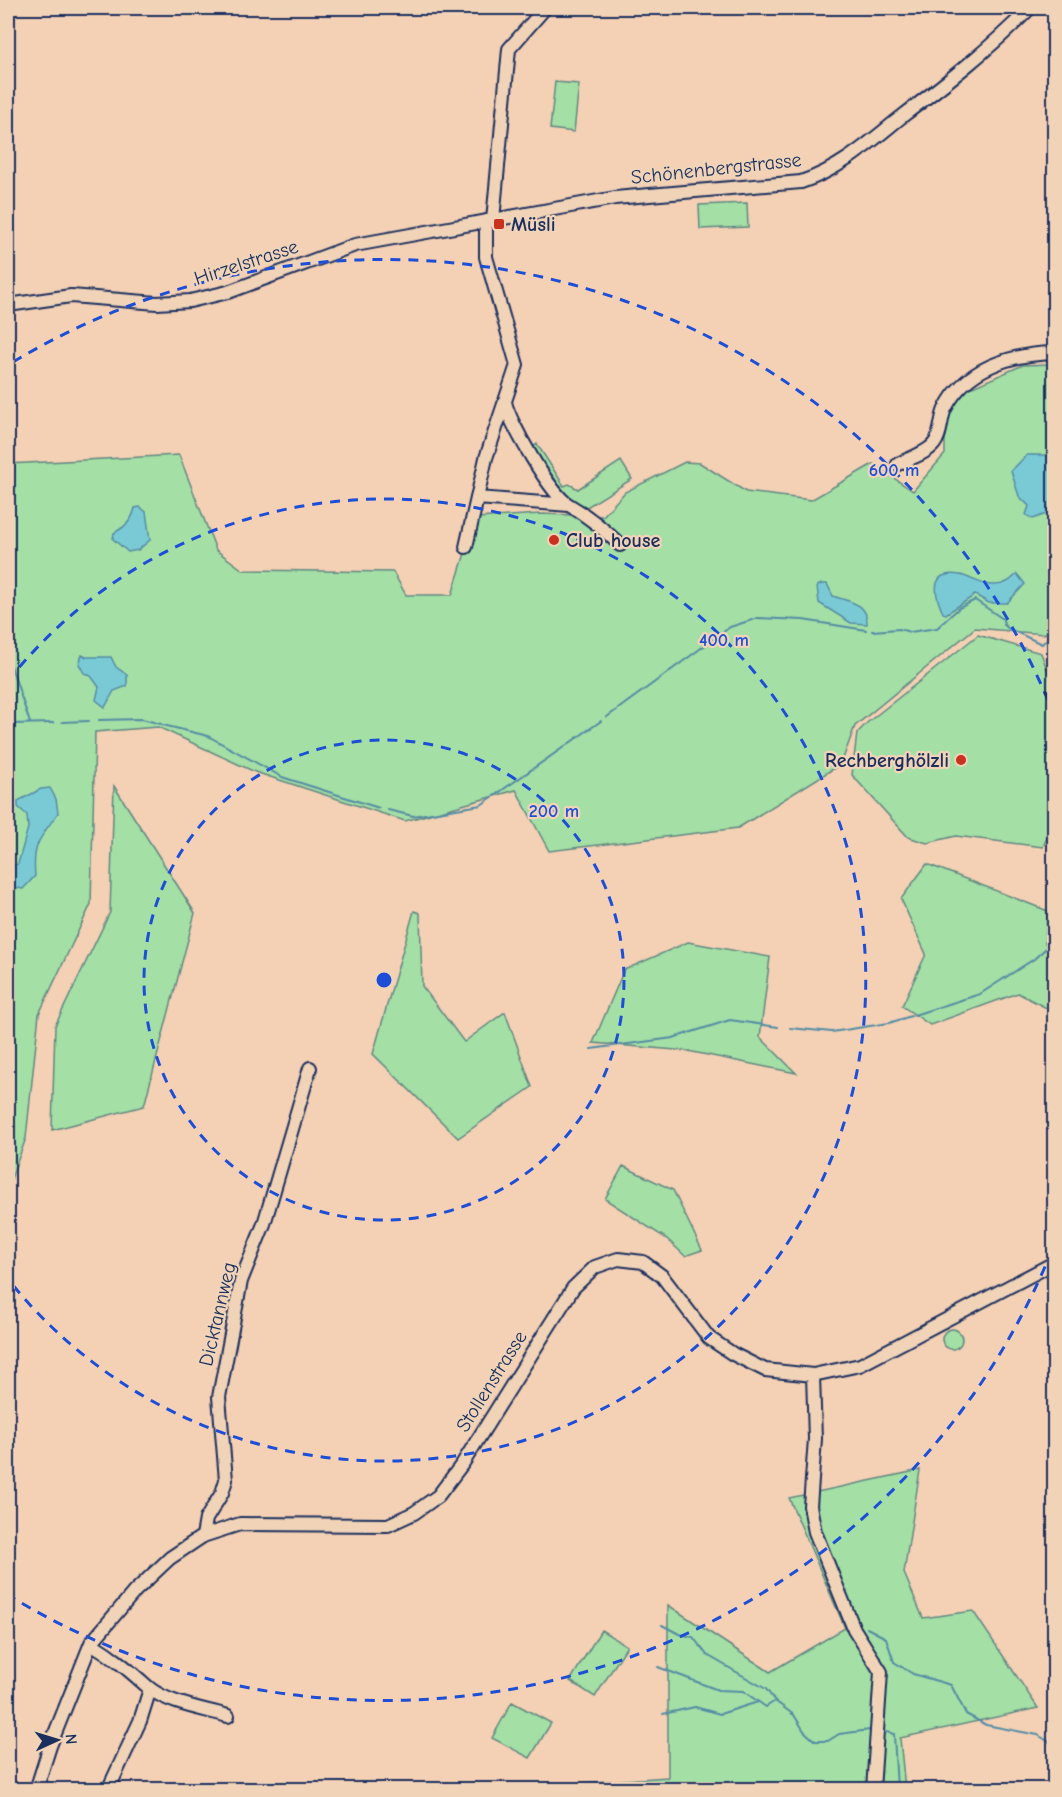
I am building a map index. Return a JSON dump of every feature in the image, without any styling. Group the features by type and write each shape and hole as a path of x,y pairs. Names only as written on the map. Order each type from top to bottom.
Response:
{"street":[{"path":"466,547 486,458 517,364 486,257 509,49 545,8"},
{"name":"Schönenbergstrasse","path":"490,221 615,198 789,184 812,179 844,162 956,75 993,44 1030,8"},
{"name":"Hirzelstrasse","path":"8,305 71,296 157,303 190,301 242,287 355,245 490,221"},
{"path":"898,464 933,446 940,434 943,413 955,390 977,371 1004,362 1054,353"},
{"path":"505,402 512,424 554,491 569,505 602,527 620,545"},
{"path":"477,498 569,505"},
{"name":"Dicktannweg","path":"203,1536 206,1519 222,1493 226,1480 219,1397 241,1281 264,1224 310,1068"},
{"name":"Stollenstrasse","path":"36,1790 50,1746 91,1643 148,1578 170,1558 203,1536 223,1528 252,1524 388,1526 414,1513 438,1496 463,1463 573,1288 595,1267 618,1259 644,1262 662,1276 710,1338 733,1354 765,1370 813,1375 860,1365 1054,1263"},
{"path":"813,1375 815,1417 812,1518 827,1565 854,1629 881,1672 873,1790"},
{"path":"91,1643 140,1677 150,1689 171,1699 228,1716"},
{"path":"108,1790 140,1721 150,1689"}],"green space":[{"path":"555,82 579,84 574,132 550,129"},
{"path":"747,203 748,227 700,229 699,205"},
{"path":"1054,364 1054,627 1044,634 975,628 855,726 841,764 738,828 549,851 516,790 405,821 255,772 158,727 95,732 91,904 39,1014 26,1138 8,1187 8,464 179,455 216,550 243,570 393,572 406,595 452,595 476,518 540,514 603,516 625,492 685,462 700,463 746,492 811,500 873,464 913,491 945,454 945,416 968,389 1023,365"},
{"path":"537,444 564,486 569,484 578,489 621,461 632,479 587,507 566,496 553,484 530,449"},
{"path":"978,635 1041,653 1054,688 1054,821 1043,847 956,836 927,843 908,837 852,775 857,733"},
{"path":"114,786 195,913 144,1106 52,1130 55,1026 110,912"},
{"path":"927,864 1048,911 1045,943 1054,946 1054,1012 1018,993 930,1025 902,1006 926,954 901,899"},
{"path":"414,911 420,913 422,986 464,1042 505,1012 532,1087 458,1138 373,1054"},
{"path":"688,942 770,957 760,1037 796,1073 688,1051 593,1043 624,970"},
{"path":"623,1166 673,1190 702,1250 685,1256 667,1239 605,1199"},
{"path":"952,1329 959,1332 962,1339 959,1346 952,1349 945,1346 942,1339 945,1332"},
{"path":"920,1470 904,1573 923,1618 973,1611 1038,1708 900,1738 905,1789 545,1790 567,1784 668,1777 668,1605 770,1672 845,1628 789,1498"},
{"path":"601,1630 627,1646 595,1697 570,1681"},
{"path":"512,1702 551,1723 530,1758 492,1738"}],"water":[{"path":"1027,455 1054,455 1054,499 1051,501 1049,513 1033,519 1026,515 1029,506 1019,496 1011,471"},
{"path":"140,507 146,512 150,540 138,550 128,552 113,539 114,533 128,523 135,508"},
{"path":"1017,574 1025,584 1007,603 989,603 975,595 946,614 943,613 936,585 943,576 960,575 983,584 1000,585"},
{"path":"827,584 833,596 861,607 867,617 867,624 851,623 819,603 817,586"},
{"path":"82,655 111,657 116,667 127,675 127,686 114,691 105,707 96,700 99,687 91,676 84,673 79,664"},
{"path":"50,788 56,799 58,813 46,829 36,849 35,876 23,889 12,887 8,880 12,866 18,864 28,828 27,815 18,807 18,801 41,789"}],"waterway":[{"path":"872,631 899,629 910,632 937,628 959,608 975,600 1003,619 1004,625 1009,629 1042,644 1054,632"},
{"path":"607,717 730,627 758,618 803,620 866,630"},
{"path":"8,657 30,723"},
{"path":"99,720 142,719 161,724"},
{"path":"62,722 89,721"},
{"path":"388,810 413,816 481,805 601,721"},
{"path":"8,729 11,724 53,723"},
{"path":"163,725 208,736 282,777 379,808"},
{"path":"790,1028 832,1032 889,1023 980,994 1034,959 1054,941"},
{"path":"591,1049 673,1038 730,1020 778,1027"},
{"path":"662,1625 679,1634 693,1637 707,1655 766,1689 774,1700"},
{"path":"867,1628 886,1638 894,1662 913,1674 951,1685 966,1714 986,1725 1038,1735 1054,1745"},
{"path":"658,1667 718,1690 743,1691 766,1707 775,1701 794,1715 804,1731 815,1741 828,1741 839,1734 870,1730"},
{"path":"663,1714 695,1707 720,1714 758,1702"},
{"path":"886,1732 894,1734 897,1790"}],"place":[{"name":"Müsli","path":"499,224"},
{"name":"Club house","path":"554,540"},
{"name":"Rechberghölzli","path":"961,760"}]}
